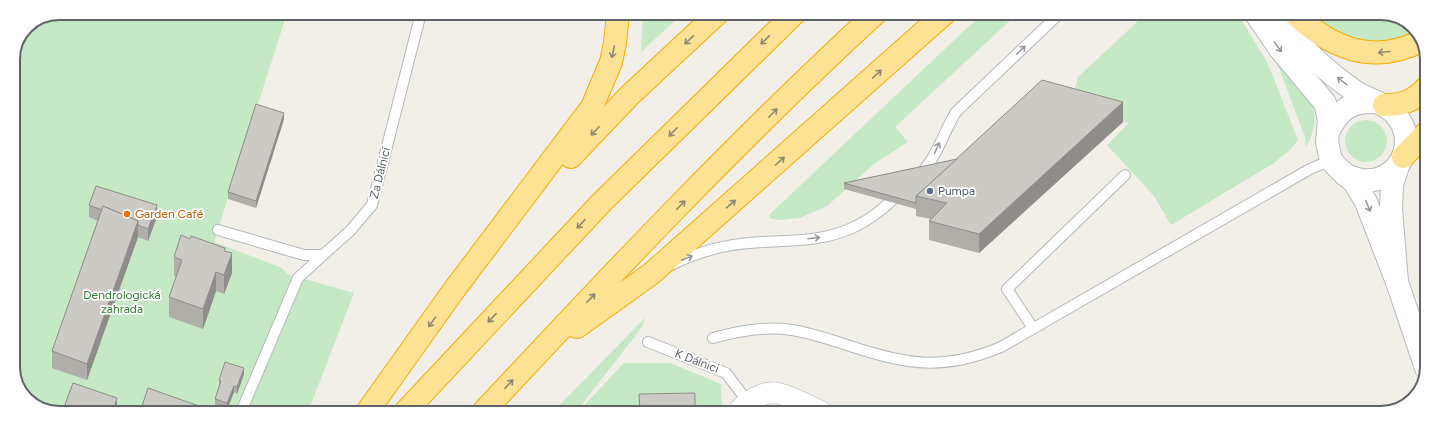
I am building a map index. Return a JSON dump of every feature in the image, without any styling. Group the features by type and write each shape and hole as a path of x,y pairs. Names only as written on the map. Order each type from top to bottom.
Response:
{"highway":[{"path":"371,406 454,290 592,107 611,62 617,20"},
{"path":"454,290 588,139 630,95 711,20"},
{"path":"411,406 602,202 788,20"},
{"path":"489,406 693,192 832,54 869,20"},
{"path":"534,357 651,274 937,20"},
{"path":"1302,20 1322,37 1346,48 1359,51 1386,52 1410,47 1417,43"},
{"path":"1379,104 1403,104 1411,101 1420,93"},
{"path":"1401,161 1420,140"}],"street":[{"path":"1260,20 1280,49 1325,103 1328,110 1329,130 1327,142 1338,167 1355,183 1366,202 1398,286 1420,350"},
{"path":"1280,20 1291,35 1323,66 1356,92 1396,114 1404,127 1406,145 1392,185 1391,209 1398,286"},
{"path":"1329,130 1335,118 1343,110 1362,102 1379,104"},
{"path":"1338,167 1362,181 1379,179 1390,174 1401,161"},
{"name":"K Dálnici","path":"745,406 760,396 776,392 808,406"}],"lane":[{"name":"Za Dálnicí","path":"244,406 298,278 350,231 372,205 419,20"},
{"path":"651,274 682,260 708,251 747,243 815,238 853,228 869,219 884,208 925,169 956,112 1053,20"},
{"path":"713,338 749,330 791,330 815,334 902,362 944,363 983,355 1001,347 1310,169 1338,167"},
{"path":"1033,328 1007,289 1125,175"},
{"path":"218,230 304,255 323,255"},
{"name":"K Dálnici","path":"648,342 726,373 742,406"}],"green space":[{"name":"Dendrologická zahrada","path":"59,20 285,20 214,242 282,268 287,274 354,293 310,406 54,406 44,403 33,396 25,387 20,370 20,59 23,44 31,31 44,23"},
{"path":"643,20 676,20 641,52"},
{"path":"976,20 1011,20 895,127 908,142 875,163 827,206 800,218 780,220 770,218 769,215"},
{"path":"1137,20 1242,20 1268,64 1298,140 1290,150 1274,163 1171,225 1154,196 1107,145 1129,123 1070,108 1078,77 1137,22"},
{"path":"1320,20 1386,20 1396,23 1410,33 1402,37 1374,41 1348,35"},
{"path":"1271,47 1311,100 1314,113 1314,124 1306,147 1305,137"},
{"path":"1362,120 1370,120 1378,123 1384,129 1387,141 1384,153 1378,159 1370,162 1362,162 1354,159 1348,153 1345,145 1345,137 1348,129 1354,123"},
{"path":"645,318 642,327 581,406 559,406"},
{"path":"624,363 670,363 721,384 722,406 584,406"}],"building":[{"path":"1042,80 1123,102 979,234 929,221 947,203 916,196"},
{"path":"256,104 284,113 256,201 228,192"},
{"path":"957,159 916,196 916,203 844,183"},
{"path":"96,186 157,205 148,229 138,225 138,221 103,206 102,210 89,205"},
{"path":"103,206 138,221 87,364 52,351"},
{"path":"181,235 190,239 191,236 225,248 224,251 232,253 224,275 216,272 203,309 169,297 182,260 174,257"},
{"path":"225,362 244,368 237,387 234,386 227,403 215,399"},
{"path":"73,383 117,398 115,406 64,406"},
{"path":"148,388 199,406 142,406"},
{"path":"695,393 695,406 640,406 639,394"}],"place":[{"name":"Pumpa","path":"930,191"},
{"name":"Garden Café","path":"127,214"}]}
